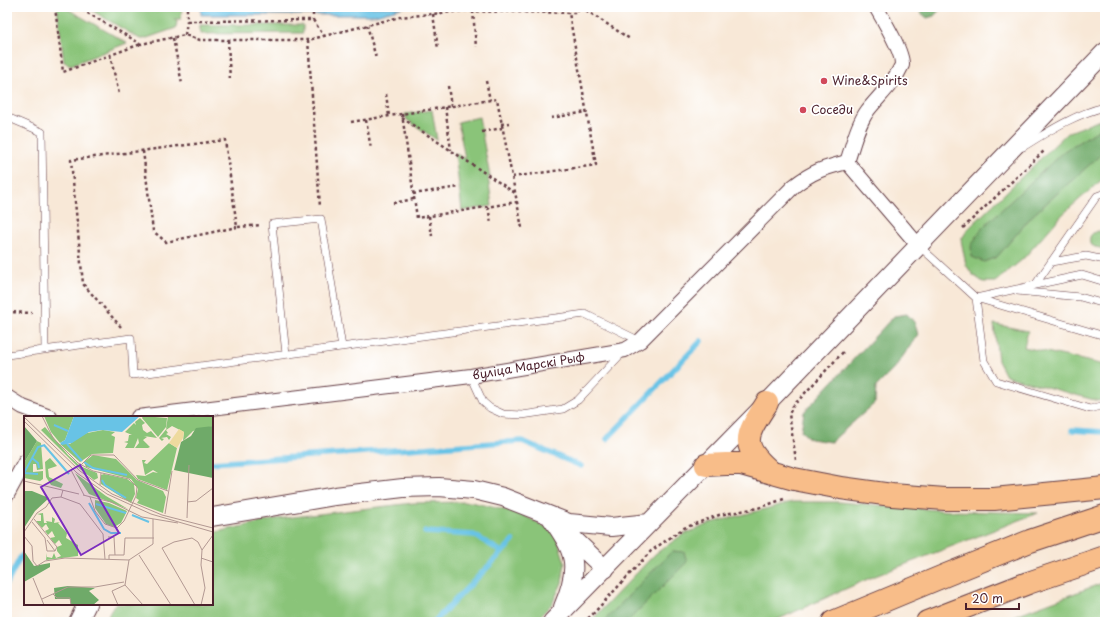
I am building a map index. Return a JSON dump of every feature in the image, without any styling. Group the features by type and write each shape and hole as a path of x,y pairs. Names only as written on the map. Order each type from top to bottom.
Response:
{"highway":[{"path":"767,403 751,427 748,441 751,451 765,467 773,473"},
{"path":"706,465 741,464 794,479 841,488 885,494 945,499 994,499 1105,488"},
{"path":"833,622 946,574 1030,541 1105,516"},
{"path":"927,622 1028,583 1105,557"}],"street":[{"path":"876,7 892,38 902,61 902,65 886,91 868,110 847,162 918,245"},
{"path":"556,618 767,403 1002,159 1102,59"},
{"name":"вуліца Марскі Рыф","path":"146,416 471,376 625,350 640,341 794,186 807,176 820,169 847,162"},
{"path":"7,397 24,407 47,416"},
{"path":"7,495 24,464"},
{"path":"213,517 335,496 404,488 439,487 474,490 503,497 569,523 587,526 611,527 650,523"},
{"path":"550,516 605,569"},
{"path":"550,516 565,538 573,556 574,571 571,589 556,618"},
{"path":"78,622 86,605"}],"lane":[{"path":"1002,159 1070,120 1096,109 1105,107"},
{"path":"7,117 42,132 45,350"},
{"path":"1035,285 1097,196 1105,187"},
{"path":"1097,196 1105,193"},
{"path":"286,354 272,224 321,219 342,347"},
{"path":"918,245 976,298 1105,336"},
{"path":"1052,262 1086,256 1105,260"},
{"path":"976,298 1082,275 1105,282"},
{"path":"1011,290 1080,297 1105,304"},
{"path":"976,298 984,360 996,381 1090,409 1105,404"},
{"path":"7,355 131,338 133,374 585,314 640,341"},
{"path":"471,376 483,402 490,408 503,414 522,415 563,410 578,400 625,350"}],"path":[{"path":"55,7 63,72 142,44 185,35 200,40 308,40 400,17 472,11 576,13 581,7 630,39"},
{"path":"77,7 142,44"},
{"path":"185,35 187,7"},
{"path":"313,7 313,20 324,36"},
{"path":"457,12 458,7"},
{"path":"540,7 549,12"},
{"path":"991,7 995,10 998,7"},
{"path":"472,11 476,47"},
{"path":"512,177 596,165 569,13"},
{"path":"433,14 438,49"},
{"path":"187,21 313,20"},
{"path":"367,25 376,58"},
{"path":"173,38 182,84"},
{"path":"228,40 230,81"},
{"path":"308,40 321,219"},
{"path":"110,55 119,94"},
{"path":"486,80 490,100"},
{"path":"448,86 451,106"},
{"path":"386,94 389,116"},
{"path":"351,122 497,99 522,228"},
{"path":"445,107 450,150"},
{"path":"551,118 587,112"},
{"path":"402,114 417,218 517,202"},
{"path":"397,115 515,194"},
{"path":"366,120 371,149"},
{"path":"501,124 509,123"},
{"path":"482,132 502,128"},
{"path":"131,338 83,284 71,160 225,140 237,227"},
{"path":"960,230 1047,148"},
{"path":"143,151 154,231 166,242 237,227 272,224"},
{"path":"413,194 459,187"},
{"path":"393,203 414,199"},
{"path":"488,207 491,223"},
{"path":"429,216 432,236"},
{"path":"7,312 45,314"},
{"path":"583,622 591,616 652,551 684,528 719,515 758,508 784,498 791,490 796,466 796,453 789,414 793,406 846,349"}],"green space":[{"path":"57,7 64,7 127,43 71,65 64,62"},
{"path":"86,7 182,7 181,19 173,19 177,21 176,28 140,39"},
{"path":"917,7 943,7 934,16 927,18 919,11"},
{"path":"200,25 303,25 303,33 200,34"},
{"path":"432,110 437,140 407,120 405,114"},
{"path":"479,117 490,177 488,176 492,206 462,211 455,153 465,159 458,122"},
{"path":"1105,118 1105,177 1063,214 1023,259 995,282 983,282 973,275 966,265 961,240 968,229 1067,133"},
{"path":"1105,126 1105,151 1032,216 997,257 984,262 972,257 971,246 981,229 1064,151"},
{"path":"1097,231 1105,232 1105,249 1095,247 1090,244 1090,236"},
{"path":"907,314 915,323 918,335 894,369 876,387 875,403 831,442 810,439 801,431 804,412 894,316"},
{"path":"994,324 1028,331 1024,347 1105,365 1105,399 1098,401 1006,376 998,361"},
{"path":"471,502 521,514 548,528 557,537 565,563 562,583 552,604 534,622 107,622 109,614 114,605 213,605 213,533 276,519 413,503"},
{"path":"792,502 839,502 950,511 1038,513 870,578 772,622 590,622 655,554 682,535 711,523"},
{"path":"672,551 684,552 687,562 627,622 603,622"},
{"path":"1105,582 1105,622 997,622"}],"water":[{"path":"201,7 405,7 375,15 201,15"}],"waterway":[{"path":"607,439 701,341"},
{"path":"1072,430 1105,432"},
{"path":"213,463 522,441 581,466"},
{"path":"425,532 474,535 502,552"},
{"path":"434,622 513,541"},
{"path":"7,583 20,558 24,554"}],"place":[{"name":"Wine&Spirits","path":"824,81"},
{"name":"Соседи","path":"803,110"}]}
